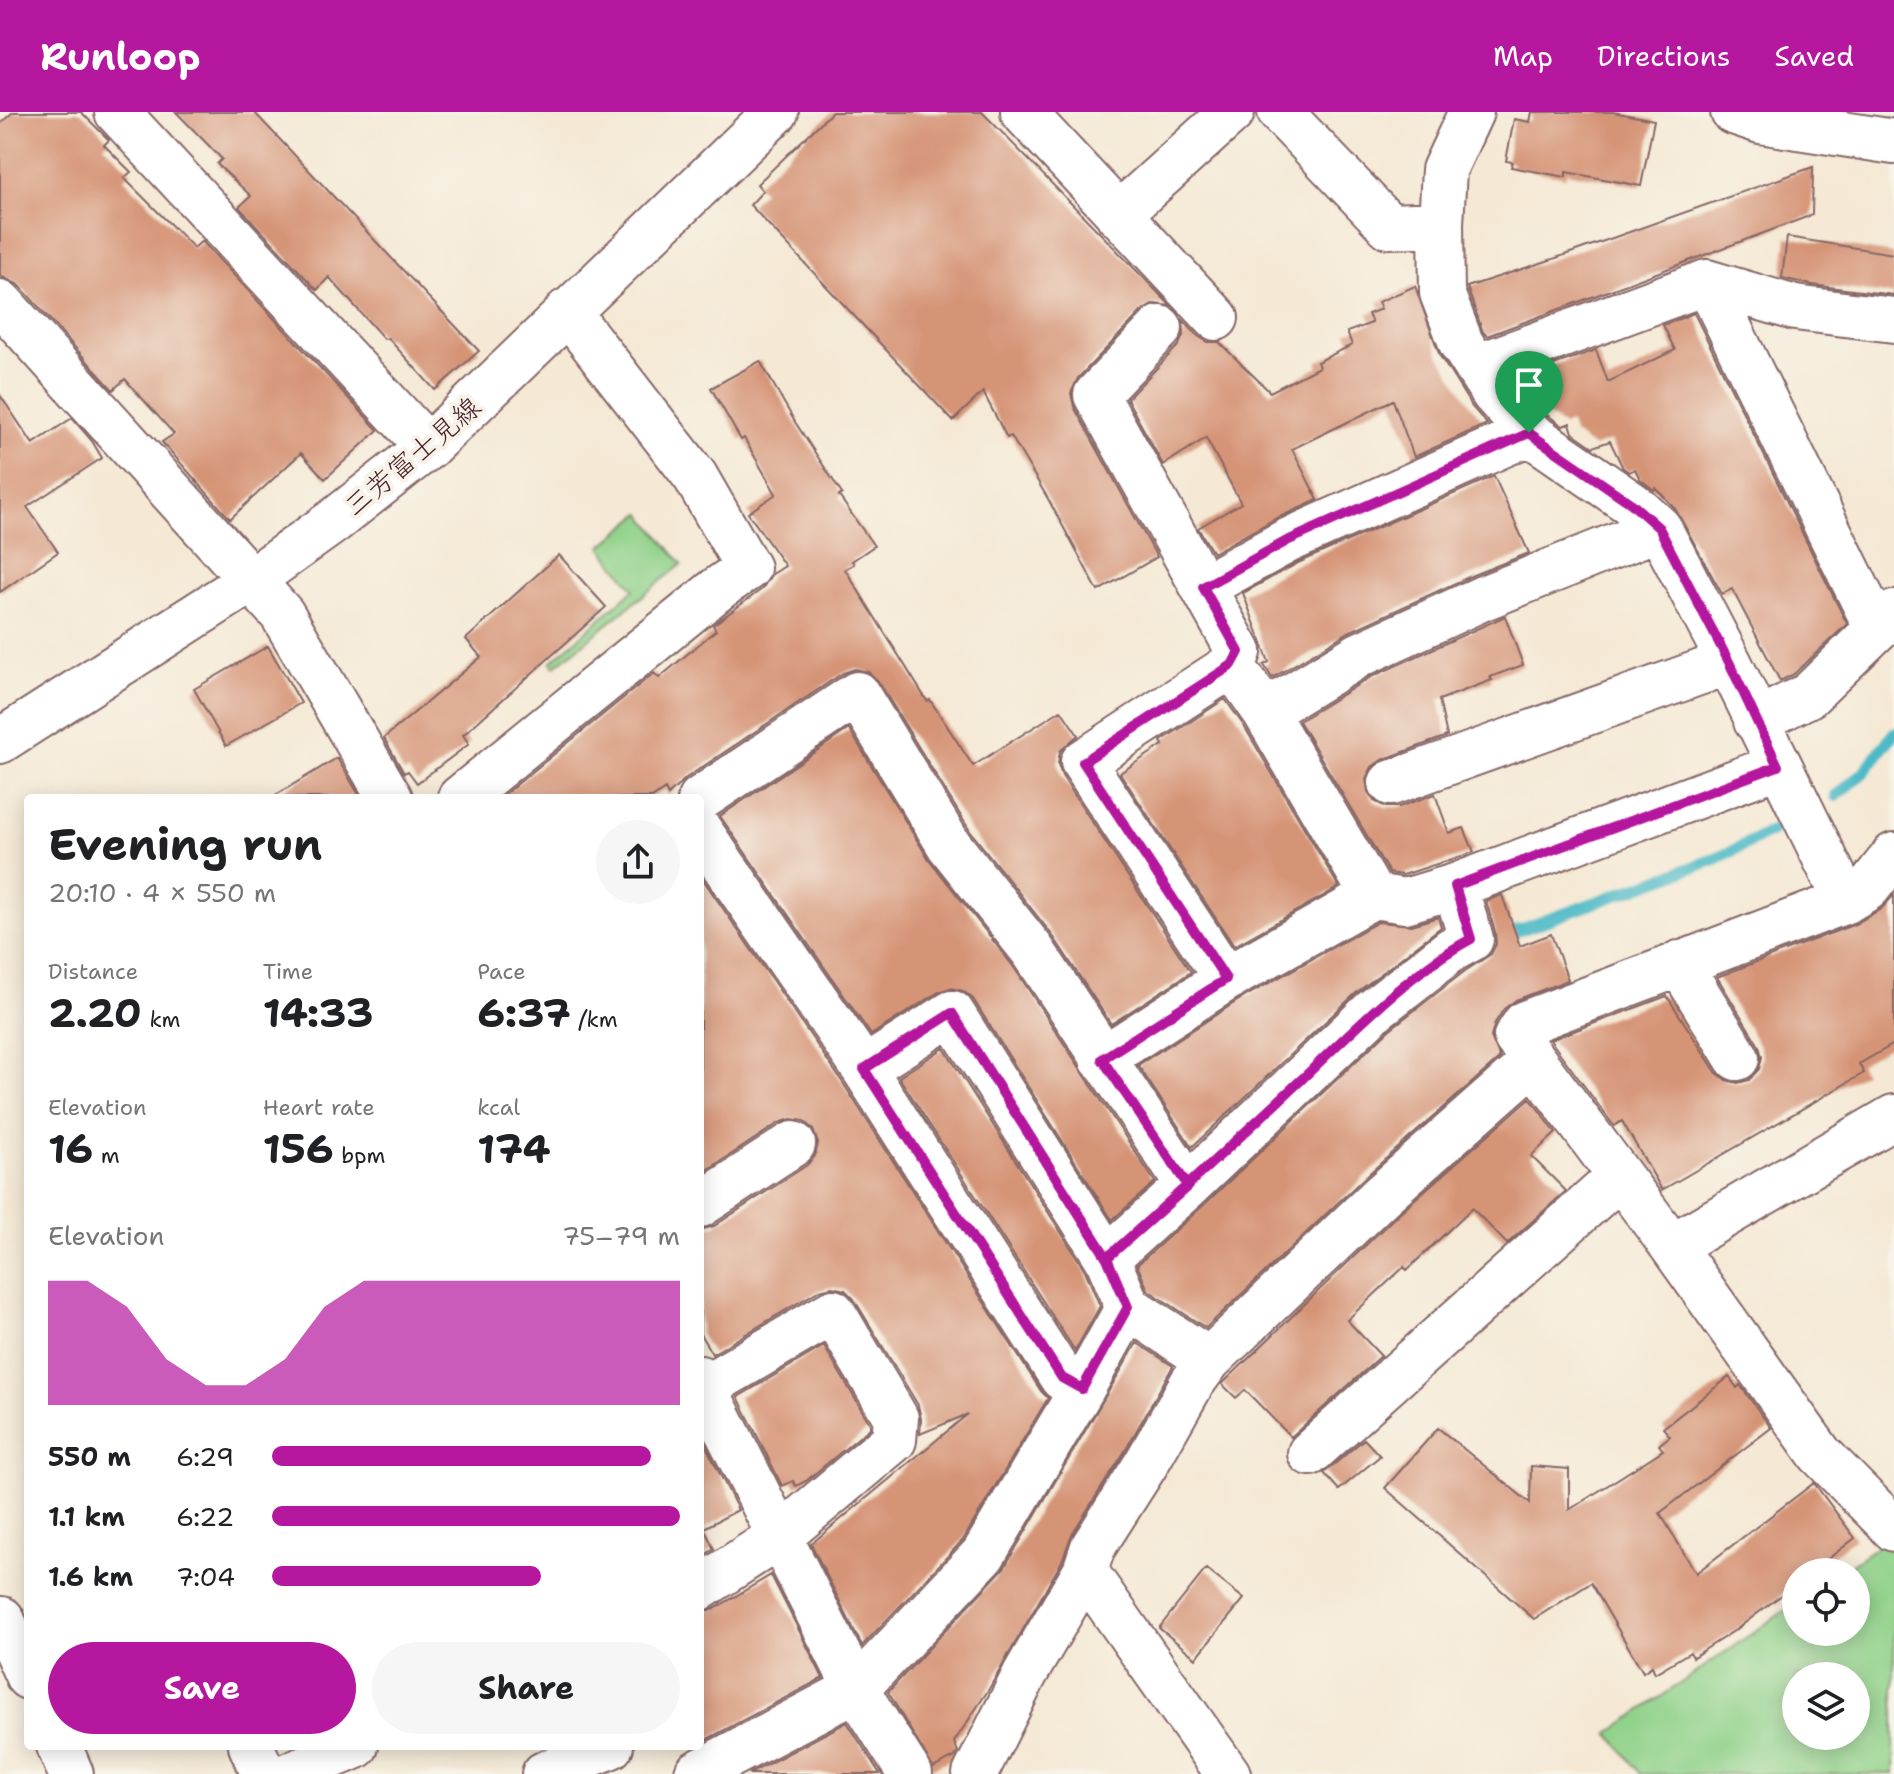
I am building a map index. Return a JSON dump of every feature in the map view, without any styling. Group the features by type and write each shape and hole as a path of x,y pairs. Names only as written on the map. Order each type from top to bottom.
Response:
{"street":[{"path":"117,112 428,447"},
{"name":"三芳富士見線","path":"0,741 253,579 334,521 428,447 776,112"},
{"path":"1023,112 1216,318"},
{"path":"1118,215 1232,112"},
{"path":"1280,112 1389,226 1441,224"},
{"path":"1471,112 1444,170 1441,224 1442,293 1461,343 1493,393 1529,433 1632,504 1659,528 1729,662 1846,901"},
{"path":"1733,112 1760,121 1894,142"},
{"path":"1476,367 1707,282 1795,308 1894,320"},
{"path":"1707,282 1886,621 1809,695 1756,721"},
{"path":"0,302 282,614 388,794"},
{"path":"465,794 719,588 748,568 695,476 567,311"},
{"path":"1160,328 1096,395 1239,652 1232,665 1083,762 1226,979"},
{"path":"1203,587 1287,541 1529,433"},
{"path":"1265,712 1359,655 1483,598 1659,528"},
{"path":"1391,783 1729,662"},
{"path":"1232,665 1265,712 1373,896"},
{"path":"704,796 857,694 949,845 1033,951 1188,1186"},
{"path":"1102,1059 1226,979 1373,896 1405,901 1455,886 1778,766"},
{"path":"704,837 864,1069 1062,1378 1082,1389"},
{"path":"1894,855 1868,888 1846,901 1525,1023 1516,1037 1672,1246 1820,1454 1894,1529"},
{"path":"1107,1258 1373,1011 1451,950 1471,939 1455,886"},
{"path":"1679,963 1737,1058"},
{"path":"864,1069 952,1013 1107,1258 1128,1307 1209,1360"},
{"path":"975,1774 1025,1674 1085,1571 1093,1547 1209,1360 1381,1196 1534,1061"},
{"path":"1672,1246 1894,1117"},
{"path":"704,1202 793,1144"},
{"path":"1310,1453 1619,1177"},
{"path":"686,1750 698,1774 856,1689 983,1555 1128,1307"},
{"path":"704,1384 833,1312 896,1418 894,1440 780,1536 704,1585"},
{"path":"704,1389 856,1689 910,1774"},
{"path":"1085,1571 1228,1774"},
{"path":"10,1615 24,1663"},
{"path":"61,1750 71,1774"},
{"path":"253,1750 264,1774"},
{"path":"290,1774 347,1750"},
{"path":"544,1774 601,1750"}],"green space":[{"path":"641,513 682,564 554,667 551,662 634,589 601,547"},
{"path":"1885,1541 1894,1551 1894,1774 1641,1774 1609,1733 1782,1613 1782,1646 1870,1646 1870,1558 1860,1558"}],"building":[{"path":"13,112 81,112 109,140 104,145 131,172 124,178 194,248 202,241 378,430 325,479 301,453 230,519 162,442 174,434 125,379 113,390 19,285 0,276 0,124"},
{"path":"176,112 254,112 479,351 435,390 329,277 317,290 239,207 251,196 217,164 222,159"},
{"path":"832,112 982,112 1171,306 1154,304 1142,311 1078,378 1071,393 1074,407 1157,557 1098,591 1047,497 1011,436 1007,438 983,392 953,421 750,205 763,191 757,184"},
{"path":"1532,112 1613,112 1654,120 1641,186 1566,172 1566,177 1511,167 1513,162 1506,161 1514,119 1530,122"},
{"path":"1813,167 1812,215 1487,336 1483,332 1467,287"},
{"path":"1787,237 1894,254 1894,295 1812,285 1782,278"},
{"path":"1415,286 1440,356 1472,407 1487,424 1414,457 1393,400 1292,449 1318,500 1275,519 1213,553 1198,528 1241,503 1206,438 1163,465 1127,399 1179,345 1184,333 1183,320 1198,336 1208,342 1219,342 1270,392 1319,367 1317,362 1352,345 1347,332 1372,323 1368,314 1381,309 1378,302"},
{"path":"1694,313 1847,624 1794,674 1780,681 1732,589 1722,594 1676,510 1656,488 1654,490 1640,479 1635,469 1629,472 1623,468 1610,441 1593,447 1573,433 1570,423 1563,426 1546,414 1514,379 1596,350 1608,382 1675,350 1663,325"},
{"path":"760,361 842,494 839,496 874,546 845,569 927,701 930,700 973,766 1061,710 1078,735 1060,751 1058,764 1062,776 1191,972 1111,1024 1053,936 970,831 878,681 868,672 855,669 843,673 686,778 669,794 665,789 658,794 505,794 654,673 659,678 716,630 713,625 762,589 771,575 785,566 748,513 776,494 711,388"},
{"path":"0,395 33,444 72,418 102,458 27,507 58,552 0,592"},
{"path":"1494,476 1529,553 1349,632 1272,678 1264,665 1269,662 1243,593 1298,563"},
{"path":"559,555 606,607 463,735 469,744 417,783 408,771 404,773 384,738 481,657 466,639"},
{"path":"1505,616 1523,665 1439,700 1447,736 1382,760 1372,767 1366,779 1368,792 1374,801 1386,807 1399,807 1435,794 1449,833 1464,828 1474,852 1403,875 1389,873 1299,721 1371,677"},
{"path":"268,646 301,703 226,746 194,689"},
{"path":"1225,699 1339,887 1234,946 1120,773 1163,745 1161,741"},
{"path":"849,729 928,858 1013,966 1155,1182 1112,1220 973,999 963,991 950,988 871,1035 720,816"},
{"path":"337,758 359,794 278,794"},
{"path":"704,881 843,1083 1048,1398 963,1540 862,1646 811,1544 968,1414 920,1434 918,1405 854,1299 845,1290 832,1287 820,1290 712,1354 704,1341 704,1229 714,1226 807,1165 815,1156 818,1143 813,1130 804,1121 791,1119 779,1123 704,1172"},
{"path":"1502,895 1520,946 1551,934 1568,980 1516,1000 1504,1009 1491,1037 1500,1058 1364,1178 1206,1328 1148,1290 1137,1265 1389,1030 1491,954 1496,944 1495,932 1486,901"},
{"path":"1894,895 1894,1044 1859,1064 1864,1073 1662,1190 1622,1121 1614,1126 1550,1040 1667,996 1716,1072 1726,1080 1738,1083 1749,1080 1759,1069 1762,1057 1759,1046 1717,977 1855,924 1881,909"},
{"path":"1438,917 1441,927 1356,993 1192,1147 1138,1065 1239,1000 1378,922 1412,925"},
{"path":"944,1048 1085,1270 1100,1306 1075,1351 899,1077"},
{"path":"1530,1098 1556,1133 1531,1156 1566,1191 1507,1244 1472,1208 1407,1270 1404,1267 1347,1320 1381,1356 1291,1437 1245,1390 1236,1398 1222,1384 1398,1214"},
{"path":"1137,1343 1173,1366 1125,1451 1072,1534 1062,1561 989,1689 954,1742 958,1752 955,1757 933,1768 888,1692 1004,1568"},
{"path":"824,1346 870,1428 806,1481 796,1486 793,1481 782,1486 738,1397"},
{"path":"1729,1377 1737,1388 1740,1385 1771,1428 1660,1513 1696,1573 1814,1483 1855,1538 1829,1558 1782,1558 1782,1595 1693,1657 1690,1652 1655,1673 1652,1666 1643,1672 1591,1583 1534,1619 1385,1488 1438,1428 1530,1503 1531,1466 1569,1469 1569,1510 1663,1450 1659,1445 1670,1436 1663,1428"},
{"path":"1364,1439 1380,1456 1339,1490 1324,1473"},
{"path":"704,1442 738,1510 704,1528"},
{"path":"704,1528 714,1549 704,1555"},
{"path":"1206,1569 1244,1599 1196,1658 1159,1628"},
{"path":"771,1575 823,1678 704,1741 704,1612"},
{"path":"847,1722 880,1774 749,1774"}],"waterway":[{"path":"1836,796 1864,772 1894,733"},
{"path":"1503,936 1718,858 1774,830"}],"route":[{"path":"1529,433 1287,541 1203,587 1239,652 1232,665 1083,762 1226,979 1102,1059 1188,1186 1107,1258 1128,1307 1082,1389 1062,1378 864,1069 952,1013 1107,1258 1188,1186 1373,1011 1451,950 1471,939 1455,886 1778,766 1729,662 1659,528 1632,504 1529,433"}]}
